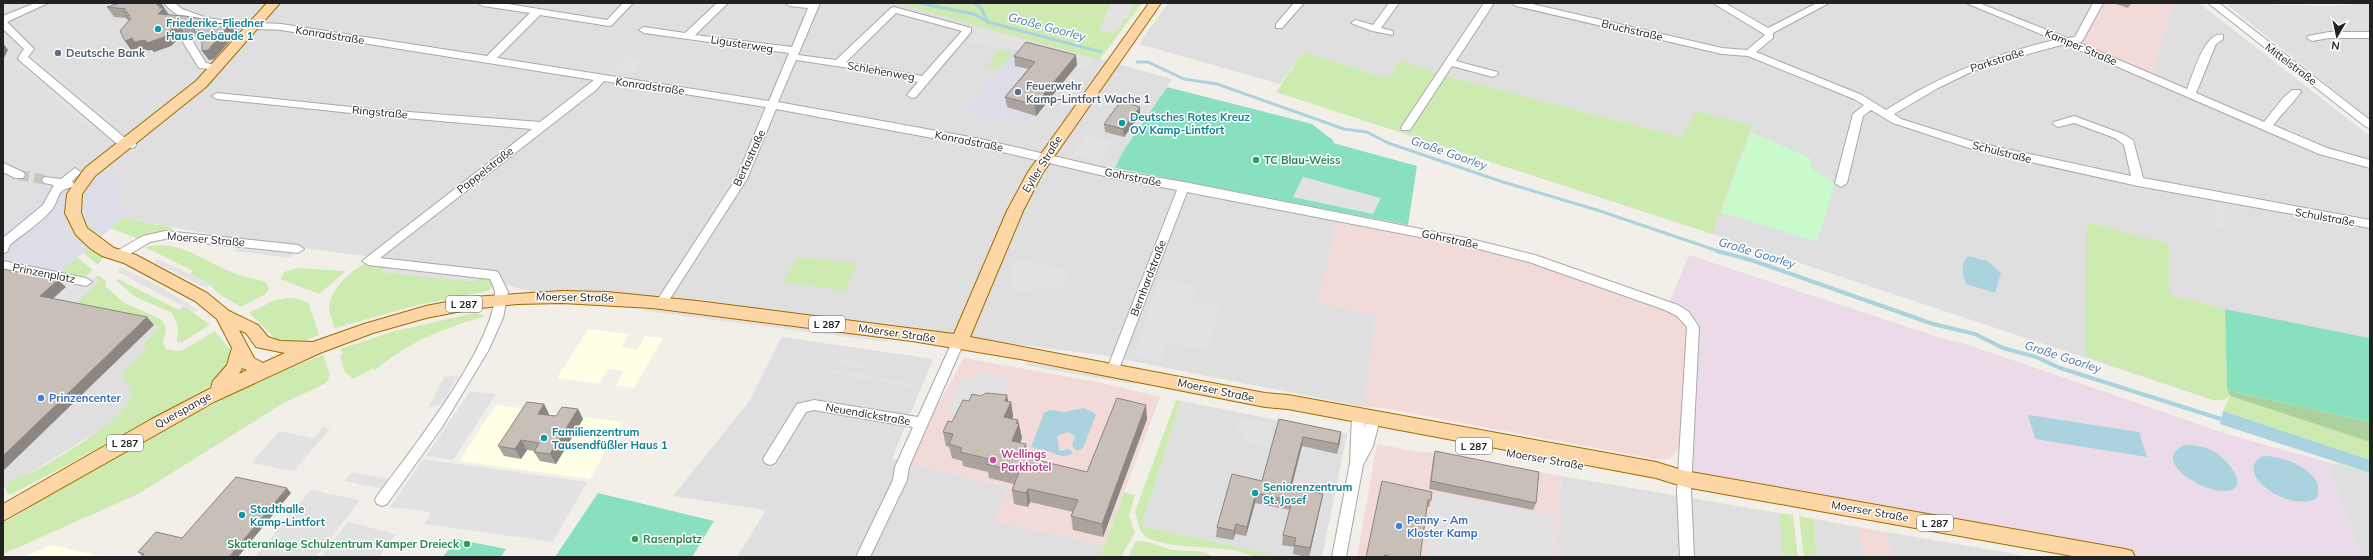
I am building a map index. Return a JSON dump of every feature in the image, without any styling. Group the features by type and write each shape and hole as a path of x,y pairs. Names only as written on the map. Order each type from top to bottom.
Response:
{"main road":[{"path":"223,314 248,363 261,370 265,357 262,342 252,329 223,314 201,297 119,254 114,248 92,232 84,223 80,209 79,183 93,169 185,97 217,68 274,3"},
{"name":"Eyller Straße","path":"958,342 970,321 1022,196 1045,157 1155,3"},
{"name":"Moerser Straße","path":"261,370 320,346 376,326 461,304 542,295 596,296 662,302 958,342 1113,369 1365,422 1657,480 1685,479 2125,557"},
{"name":"Moerser Straße","path":"262,342 280,347 320,346"},
{"path":"209,396 239,362 240,348"},
{"name":"Querspange","path":"3,513 209,396 261,370"}],"street":[{"path":"3,20 43,3"},
{"path":"169,3 176,12 194,18 254,26"},
{"path":"483,3 533,8 609,23 628,3"},
{"name":"Ligusterweg","path":"688,36 723,3"},
{"path":"790,3 814,4"},
{"path":"1279,26 1299,3"},
{"path":"1375,29 1394,3"},
{"path":"1406,128 1489,3"},
{"name":"Bruchstraße","path":"1516,3 1544,6 1722,51 1749,53"},
{"path":"1718,3 1768,32"},
{"path":"1768,32 1824,3"},
{"name":"Kamper Straße","path":"1971,3 2066,41 2323,151 2370,164"},
{"name":"Parkstraße","path":"1885,114 1918,92 1953,75 1992,60 2066,41 2078,40 2098,3"},
{"name":"Mittelstraße","path":"2213,3 2370,125"},
{"name":"Bertastraße","path":"662,302 741,179 774,105 814,4"},
{"path":"489,60 533,8"},
{"name":"Schlehenweg","path":"838,64 894,10 968,30 912,95"},
{"path":"3,24 29,49 23,58 101,125 128,143"},
{"path":"1356,24 1390,33"},
{"name":"Konradstraße","path":"254,26 281,27 600,79 774,105 981,143 1045,157"},
{"name":"Ligusterweg","path":"644,30 781,50 794,54"},
{"path":"1749,53 1770,36 1768,32"},
{"path":"2312,38 2329,35 2370,35"},
{"path":"2190,94 2212,42 2220,37"},
{"path":"186,39 203,66 217,68"},
{"name":"Schulstraße","path":"1749,53 1797,71 1872,104 1897,121 1972,145 2036,161 2138,182 2370,224"},
{"name":"Schlehenweg","path":"794,54 924,80"},
{"path":"1450,62 1493,74"},
{"name":"Pappelstraße","path":"502,299 500,282 494,275 368,261 592,88 600,79"},
{"path":"2266,127 2296,92"},
{"name":"Ringstraße","path":"217,96 370,112 542,126"},
{"path":"1841,183 1858,114 1872,104"},
{"path":"2058,124 2074,118 2119,136 2129,143 2138,182"},
{"name":"Gohrstraße","path":"1045,157 1113,174 1184,186 1370,222 1524,256 1680,311 1688,317 1693,327 1685,479 1687,557"},
{"path":"48,180 63,183 79,183"},
{"path":"4,245 48,207 55,190 63,183"},
{"name":"Bernhardstraße","path":"1113,369 1184,186"},
{"name":"Moerser Straße","path":"119,254 147,239 165,234 298,249"},
{"name":"Prinzenplatz","path":"3,265 86,282"},
{"path":"382,500 465,382 498,315 502,299"},
{"name":"Neuendickstraße","path":"863,557 900,480 902,468 958,342"},
{"name":"Neuendickstraße","path":"770,459 802,408 814,405 922,423"},
{"path":"1339,557 1357,463 1366,446 1365,422"}],"shaded area":[{"path":"3,3 897,3 1172,79 1122,153 1110,178 1176,188 1336,220 1329,258 1376,316 1364,407 1102,355 680,302 533,292 435,266 227,237 122,218 61,272 101,280 71,308 160,326 141,345 148,347 124,372 124,379 131,387 131,398 127,408 113,422 30,473 15,479 6,489 3,488"},
{"path":"1111,3 1134,3 1128,18 1124,18 1119,29 1115,29 1114,33 1099,31"},
{"path":"1168,3 2094,3 2081,27 2073,37 2151,75 2174,3 2199,3 2370,136 2370,338 2225,309 2223,400 2213,400 1712,234 1752,125 1681,137 1444,75 1400,60 1388,78 1303,52 1280,84 1139,44"},
{"path":"2094,3 2174,3 2151,75 2079,44 2073,38 2081,27"},
{"path":"2225,3 2330,6 2370,3 2370,119"},
{"path":"980,27 1095,59 1085,71 1075,69 1077,65 1004,46 999,49 967,41"},
{"path":"1016,49 1027,52 1036,72 1007,107 1036,116 1031,123 1001,114 994,121 963,112"},
{"path":"33,54 111,120 91,130 14,63"},
{"path":"626,56 645,60 632,74 612,71"},
{"path":"1087,134 1112,143 1098,163 1075,155 1075,151"},
{"path":"72,172 84,174 69,197 62,214 73,238 90,246 61,272 79,276 66,287 3,275 3,231 39,201 38,190 44,185 42,184 55,174"},
{"path":"98,175 123,178 120,184 122,184 120,195 125,198 117,206 132,209 103,235 89,221 85,210 87,192"},
{"path":"1303,177 1381,198 1373,214 1293,197"},
{"path":"2215,202 2222,205 2224,227 2216,225"},
{"path":"1336,220 1474,246 1528,259 1678,315 1687,325 1687,356 1680,444 1673,456 1668,459 1654,459 1383,408 1364,407 1376,316 1316,303 1329,258"},
{"path":"243,243 298,249 290,258 234,251"},
{"path":"1689,255 1944,339 1966,344 2230,435 2334,464 2328,468 2362,557 2146,557 1685,475 1690,324 1669,303"},
{"path":"157,259 211,285 206,288 153,262"},
{"path":"1014,260 1069,269 1061,291 1036,287 1034,292 1008,288 1013,276 1008,275"},
{"path":"120,267 163,288 198,310 194,312 118,272"},
{"path":"386,267 478,277 474,282 382,272"},
{"path":"79,276 101,280 74,305 51,300"},
{"path":"1160,278 1189,284 1196,289 1193,301 1220,306 1209,350 1167,342 1160,361 1134,356"},
{"path":"646,308 888,339 887,342 644,311"},
{"path":"588,329 629,334 621,347 637,350 645,336 663,338 634,388 616,385 624,371 608,369 599,384 557,378"},
{"path":"782,337 933,359 892,459 1008,487 995,521 1104,545 1100,557 737,557 766,510 673,496 748,403"},
{"path":"840,358 867,363 864,369 837,364"},
{"path":"964,358 1102,383 1160,397 1104,545 994,521 1008,487 910,464 936,408"},
{"path":"1026,362 1136,381 1135,384 1080,375 1025,365"},
{"path":"834,369 915,384 913,388 832,373"},
{"path":"978,371 1010,378 999,403 964,415 946,411 962,378 974,381"},
{"path":"459,375 442,404 428,408 444,377"},
{"path":"470,391 496,394 453,460 426,456"},
{"path":"1181,401 1347,434 1322,557 1283,557 1141,526"},
{"path":"496,405 622,422 590,479 459,461"},
{"path":"1241,418 1274,424 1268,447 1242,442 1244,435 1236,434"},
{"path":"323,427 330,429 294,471 252,463 279,431 314,438"},
{"path":"1377,444 1561,476 1557,557 1357,557"},
{"path":"423,459 587,482 553,542 424,524 431,512 390,507"},
{"path":"2336,463 2370,473 2370,557 2362,557 2328,468"},
{"path":"352,472 390,479 383,489 345,481"},
{"path":"1561,476 1779,513 1783,557 1557,557"},
{"path":"311,490 360,500 316,557 255,557"},
{"path":"1435,493 1555,516 1553,557 1427,557"},
{"path":"1814,519 1858,527 1863,557 1817,557"},
{"path":"348,522 396,534 379,557 321,557"},
{"path":"1858,527 1886,532 1891,557 1863,557"},
{"path":"1886,532 1980,548 2031,557 1891,557"},
{"path":"52,545 105,557 23,557"}],"green space":[{"path":"897,3 1142,3 1099,60"},
{"path":"1001,49 1013,53 999,69 986,66"},
{"path":"1303,52 1388,78 1400,60 1444,75 1681,137 1697,111 1752,125 1712,234 1276,92"},
{"name":"TC Blau-Weiss","path":"1167,87 1312,124 1334,141 1333,143 1417,166 1408,225 1115,168 1122,153"},
{"path":"1751,132 1810,158 1812,169 1835,183 1817,242 1721,212"},
{"path":"122,218 174,228 170,232 139,239 110,228"},
{"path":"2087,222 2169,244 2169,295 2225,309 2227,390 2230,396 2223,400 2213,400 2085,356"},
{"path":"157,245 169,246 191,252 238,275 266,282 269,289 264,295 241,307 216,292 211,285 190,274 193,271 145,247"},
{"path":"90,246 104,256 98,265 83,253"},
{"path":"77,257 93,270 85,277 61,272"},
{"path":"798,257 858,263 845,291 783,282"},
{"path":"365,264 386,267 382,271 491,279 494,285 488,291 418,305 335,328 330,315 330,301 342,281 354,270"},
{"path":"298,268 346,271 319,294 280,279 284,272"},
{"path":"98,275 106,281 106,287 123,302 162,320 166,329 163,343 166,349 178,351 183,350 215,331 231,351 233,357 215,383 122,436 10,495 6,492 8,484 11,481 31,473 71,450 103,428 126,406 131,397 131,389 124,379 124,372 148,347 141,346 160,326 129,318 70,308 101,280 94,279"},
{"path":"118,279 179,310 184,306 210,325 182,342 177,342 178,327 172,313 134,296 116,280"},
{"path":"288,298 300,299 309,304 319,335 302,342 278,341 249,313 275,300"},
{"path":"2225,309 2370,338 2370,422 2227,390"},
{"path":"475,313 485,316 440,331 414,343 375,370 372,369 353,379 345,372 340,356 343,354 340,349 395,331"},
{"path":"323,355 330,374 327,382 319,387 285,402 138,494 3,554 3,523 120,454 200,411 281,372"},
{"path":"2227,390 2370,422 2370,442 2230,396"},
{"path":"2230,396 2370,442 2370,460 2223,411"},
{"path":"1176,400 1181,401 1141,526 1283,557 1255,557 1234,550 1173,545 1155,541 1146,537 1140,530 1135,512"},
{"path":"1124,492 1135,495 1129,516 1135,532 1121,557 1100,557"},
{"name":"Rasenplatz","path":"598,493 714,521 692,557 555,557"},
{"path":"1779,513 1793,515 1798,557 1783,557"},
{"path":"1799,516 1814,519 1817,557 1804,557"},
{"name":"Skateranlage Schulzentrum Kamper Dreieck","path":"456,539 506,549 501,557 443,557"},
{"path":"1136,541 1145,541 1173,550 1203,552 1213,557 1128,557"}],"water":[{"path":"1968,256 1987,261 2001,273 1995,293 1966,284 1962,269 1965,259"},
{"path":"1083,408 1093,412 1096,415 1083,448 1077,451 1072,446 1075,436 1068,432 1057,436 1059,450 1062,451 1069,449 1073,453 1069,455 1060,456 1048,451 1031,447 1044,413 1050,410 1065,412"},
{"path":"2223,411 2370,460 2370,473 2220,424"},
{"path":"2028,415 2139,432 2147,457 2035,439"},
{"path":"2184,445 2203,447 2218,454 2235,473 2237,485 2233,489 2224,491 2215,490 2205,487 2184,475 2176,467 2173,460 2175,452"},
{"path":"2263,456 2272,456 2292,462 2302,467 2316,481 2318,490 2316,499 2304,502 2291,500 2278,496 2267,489 2258,480 2254,471 2255,463"}],"building":[{"path":"120,3 160,3 157,5 162,6 159,8 164,8 158,14 185,16 230,24 208,50 202,51 202,43 193,28 178,23 164,37 147,43 145,40 134,42 132,38 125,41 120,31 131,18 126,18 130,15 125,15 128,12 123,12 126,9 107,7"},
{"path":"1026,42 1076,55 1035,105 1005,97 1035,62 1014,56"},
{"path":"1121,101 1140,107 1123,129 1104,124"},
{"name":"Prinzencenter","path":"3,269 58,280 40,296 147,317 3,456"},
{"path":"986,393 1007,395 1005,401 1011,402 1004,417 1018,420 1016,423 1019,424 1012,441 1026,444 1020,456 1087,472 1117,398 1146,405 1102,524 1071,516 1078,500 1028,489 1026,493 1012,490 1019,472 986,464 989,459 960,452 962,448 949,444 953,434 943,432 948,421 952,422 963,400 969,401 972,394 981,396"},
{"path":"527,402 544,404 538,414 556,416 562,407 578,409 550,454 534,452 539,443 521,440 515,449 498,446"},
{"name":"Seniorenzentrum St. Josef","path":"1279,419 1341,432 1338,444 1303,437 1290,487 1323,494 1310,548 1294,545 1296,538 1283,535 1292,501 1256,493 1247,527 1236,524 1234,531 1217,527 1232,474 1262,481"},
{"path":"1435,451 1539,472 1536,503 1431,481"},
{"name":"Stadthalle Kamp-Lintfort","path":"236,477 287,488 229,557 141,557 144,554 138,552 156,532 182,538"},
{"name":"Penny - Am Kloster Kamp","path":"1382,481 1432,492 1431,500 1428,500 1420,557 1393,557 1384,555 1384,557 1366,557"}],"waterway":[{"name":"Große Goorley","path":"919,3 974,14 988,22"},
{"path":"974,3 981,8 988,22"},
{"name":"Große Goorley","path":"988,22 1101,52"},
{"name":"Große Goorley","path":"1137,62 1148,62 1184,79 1217,84 1344,129 1367,132 1388,143 1503,182 1597,210 1721,252"},
{"name":"Große Goorley","path":"1717,251 1751,260 1933,324 1975,334 2003,348 2036,357 2060,368 2224,420"}],"tunnel":[{"path":"19,175 48,180"}],"place":[{"name":"Friederike-Fliedner Haus Gebäude 1","path":"158,29"},
{"name":"Deutsche Bank","path":"58,53"},
{"name":"Feuerwehr Kamp-Lintfort Wache 1","path":"1018,92"},
{"name":"Deutsches Rotes Kreuz OV Kamp-Lintfort","path":"1122,123"},
{"name":"TC Blau-Weiss","path":"1256,160"},
{"name":"Prinzencenter","path":"41,398"},
{"name":"Familienzentrum Tausendfüßler Haus 1","path":"544,438"},
{"name":"Wellings Parkhotel","path":"993,460"},
{"name":"Seniorenzentrum St. Josef","path":"1255,493"},
{"name":"Stadthalle Kamp-Lintfort","path":"242,515"},
{"name":"Penny - Am Kloster Kamp","path":"1399,526"},
{"name":"Rasenplatz","path":"635,539"},
{"name":"Skateranlage Schulzentrum Kamper Dreieck","path":"467,544"}]}
